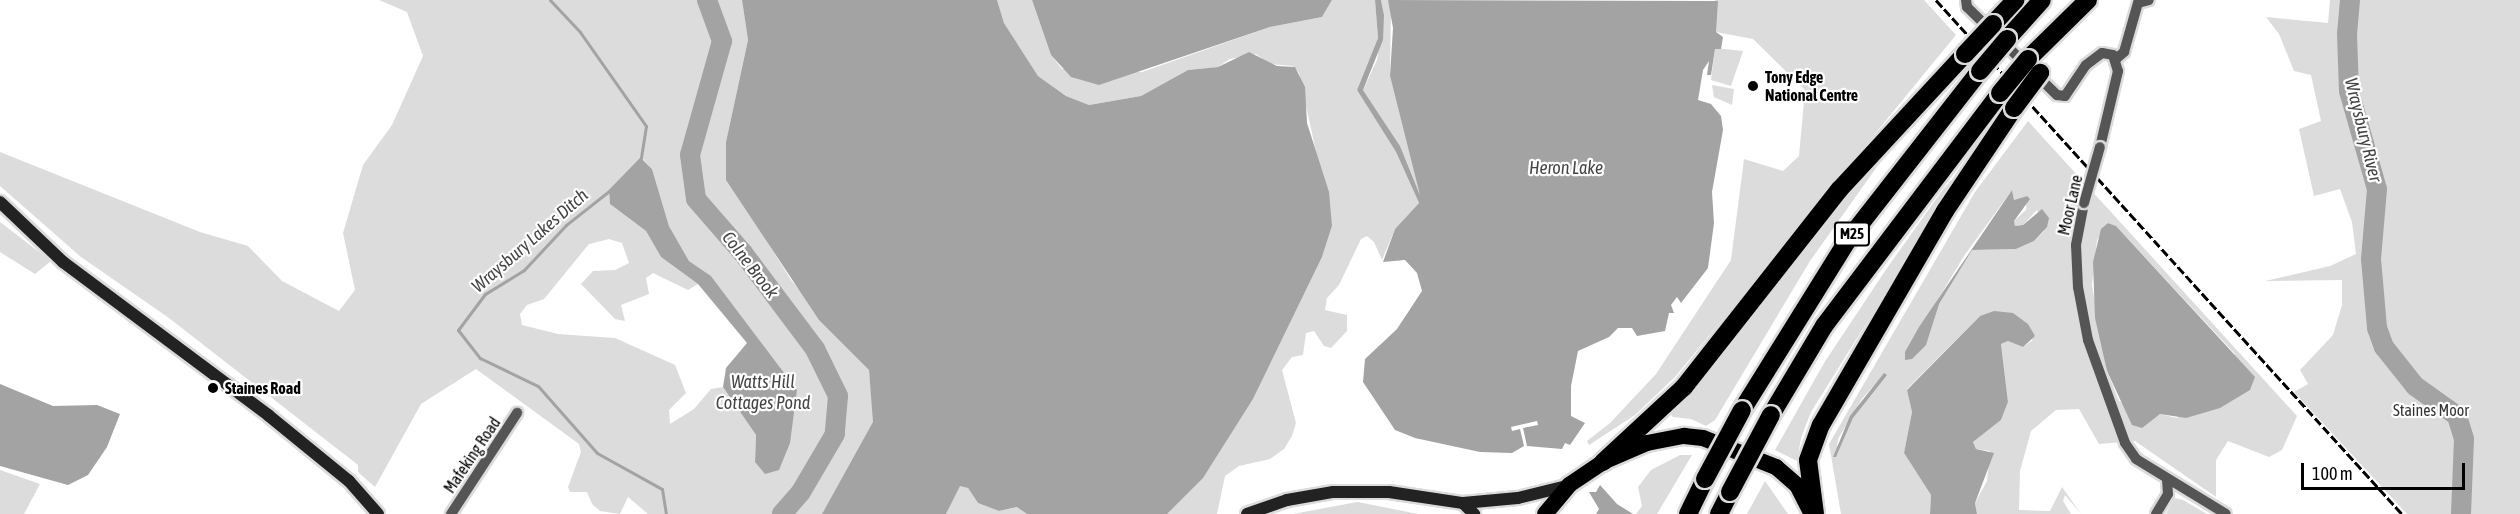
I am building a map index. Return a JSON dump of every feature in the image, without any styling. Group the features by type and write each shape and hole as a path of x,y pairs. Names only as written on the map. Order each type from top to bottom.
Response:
{"highway":[{"name":"M25","path":"1603,462 1684,387 1839,190 2015,0"},
{"name":"M25","path":"1688,514 1742,410 1847,241 1980,70 2042,0"},
{"name":"M25","path":"1814,514 1808,460 1821,425 1945,211 2014,108 2034,66 2088,0"},
{"name":"M25","path":"1719,514 1772,415 1824,326 2000,93 2034,66"},
{"path":"1545,514 1569,485 1603,462 1647,443 1672,437 1703,438 1787,475 1814,514"}],"main road":[{"path":"0,202 63,262 268,415 349,481 378,514"},
{"path":"1247,514 1287,500 1333,492 1389,492 1463,503 1518,498 1569,485"},
{"path":"1463,503 1474,514"}],"street":[{"path":"1966,0 1967,7 2057,94 2065,96 2086,65 2102,53 2116,59 2124,52 2138,3 2149,0"},
{"name":"Moor Lane","path":"2116,59 2118,71 2084,203 2076,244 2078,287 2095,362 2125,443 2136,459 2226,514"},
{"name":"Mafeking Road","path":"451,514 518,413"},
{"path":"2156,514 2168,494 2167,480"}],"green space":[{"path":"379,0 742,0 748,40 726,142 750,214 791,280 869,370 874,422 822,514 648,514 628,497 620,514 600,511 592,504 587,492 570,492 568,487 581,452 579,444 476,369 421,404 375,487 358,472 358,465 169,318 81,257 0,186 0,152 200,232 248,246 282,281 339,311 355,290 343,233 363,165 392,125 423,56 407,12","holes":["642,158 652,169 669,226 689,261 711,276 797,390 755,462 756,435 723,387 711,389 694,409 670,424 669,410 686,393 675,365 615,338 558,334 522,325 520,314 527,305 544,299 589,244 609,239 622,243 629,263 615,270 593,271 581,284 615,319 625,321 621,305 649,294 646,278 653,273 688,290 698,284 661,257 646,231 610,204 609,191"]},
{"path":"997,0 1032,0 1051,55 1062,69 1142,72 1270,27 1322,17 1332,0 1375,0 1378,38 1357,90 1396,152 1419,203 1395,229 1382,260 1374,242 1367,236 1361,239 1339,285 1327,298 1325,310 1347,315 1347,331 1331,348 1324,346 1314,331 1306,333 1303,355 1292,357 1282,370 1296,423 1292,436 1284,449 1270,459 1239,466 1225,476 1217,514 1167,514 1203,477 1253,399 1322,257 1332,226 1299,73 1293,66 1270,64 1256,54 1230,59 1218,67 1188,70 1141,96 1089,105 1066,96 1038,76 1004,23"},
{"path":"1381,0 1388,0 1391,9 1390,76 1421,197 1400,146 1363,90 1377,60 1384,15"},
{"path":"1715,0 1924,0 1956,35 1675,377 1635,415 1589,445 1587,441 1610,423 1656,374 1731,260 1744,159 1783,171 1799,156 1805,90 1753,39 1716,32"},
{"name":"Staines Moor","path":"2330,0 2520,0 2520,514 2407,514 2294,392 2308,384 2300,370 2333,335 2342,305 2342,280 2265,281 2330,266 2356,254 2352,222 2340,189 2314,196 2299,129 2321,121 2311,75 2294,71 2279,34 2266,17 2328,23"},
{"path":"1715,48 1743,51 1731,86 1711,80"},
{"path":"1712,85 1734,89 1732,105 1714,97"},
{"path":"2028,121 2297,416 2282,450 2269,457 2228,441 2216,460 2216,497 2135,441 2099,444 2079,409 2056,410 2031,431 2020,471 2019,510 2050,511 2062,487 2081,514 2065,495 2063,501 2071,514 1977,514 1975,503 1987,481 1990,451 1976,449 1973,442 2001,420 2008,402 2001,344 2008,341 2023,347 2033,340 1980,316 1907,389 1912,412 1904,453 1931,495 1930,514 1841,514 1829,444 1975,192","holes":["2012,190 2014,200 2027,196 2026,210 2014,221 2015,226 2023,225 2037,210 2044,231 2034,241 2016,249 1972,250 1906,352 1964,256","2108,223 2116,226 2235,354 2177,418 2160,414 2153,418 2119,401 2107,371 2092,285 2097,240","1885,373 1853,418 1836,457 1838,439 1862,399"]},
{"path":"1896,140 1810,261 1715,420 1706,426 1691,419 1673,417 1671,415 1801,249"},
{"path":"1963,168 1811,412 1801,438 1797,461 1775,450 1824,363 1885,271 1944,188"},
{"path":"0,222 51,261 35,274 0,252"},
{"path":"1680,455 1692,455 1657,514 1636,514 1642,506 1638,487 1651,470"},
{"path":"0,470 40,484 24,514 0,514"},
{"path":"1765,481 1788,514 1747,514"},
{"path":"960,485 968,488 978,503 999,511 1018,507 1027,514 946,514"},
{"path":"2174,498 2183,500 2207,514 2166,514"},
{"path":"1357,502 1418,514 1293,514"}],"water":[{"path":"742,0 997,0 1004,23 1038,76 1066,96 1089,105 1141,96 1188,70 1218,67 1249,52 1277,66 1295,67 1305,87 1307,123 1329,192 1332,226 1322,257 1253,399 1203,478 1167,514 1027,514 1017,507 999,511 978,503 968,488 960,486 946,514 822,514 873,422 869,370 819,320 726,180 726,142 748,40"},
{"path":"1032,0 1332,0 1322,17 1270,27 1099,85 1071,77 1051,55"},
{"name":"Heron Lake","path":"1375,0 1381,0 1384,15 1383,40 1363,90 1400,146 1420,195 1390,76 1393,28 1388,0 1718,1 1716,32 1723,37 1721,49 1715,49 1711,75 1707,75 1709,61 1703,70 1698,100 1711,104 1721,116 1723,130 1712,192 1714,223 1708,268 1681,303 1677,297 1671,305 1674,313 1669,313 1665,331 1637,336 1632,328 1618,328 1609,337 1578,351 1571,386 1571,416 1585,423 1570,445 1565,443 1562,449 1527,446 1523,428 1538,425 1537,421 1511,427 1512,431 1520,429 1524,446 1512,453 1480,452 1415,438 1395,430 1363,382 1365,359 1397,329 1422,291 1417,273 1405,260 1383,262 1395,229 1419,203 1396,152 1357,90 1378,38"},
{"name":"Watts Hill Cottages Pond","path":"641,158 652,169 669,226 689,261 711,276 797,390 790,443 779,470 765,474 755,462 756,435 723,387 726,368 747,343 698,284 661,257 646,231 610,204 609,191"},
{"path":"2012,190 2014,200 2027,196 2030,199 2014,221 2015,226 2023,225 2042,209 2049,218 2047,227 2034,241 2016,249 1972,250 1939,304 1926,345 1912,359 1905,360 1905,352 1919,327"},
{"path":"2108,223 2116,226 2255,377 2250,390 2220,408 2186,418 2160,414 2142,428 2132,425 2107,371 2095,318 2093,262 2101,229"},
{"path":"1994,311 2013,313 2028,324 2035,336 2023,347 2008,341 2001,344 2008,402 2001,420 1973,442 1976,449 1994,453 1975,503 1977,514 1930,514 1931,495 1904,453 1912,412 1907,390 1980,316"},
{"path":"1884,373 1887,375 1853,418 1836,457 1833,457 1850,416"},
{"path":"0,384 53,406 97,405 120,414 107,447 88,475 68,485 0,466"},
{"path":"1600,485 1617,504 1633,514 1596,514 1599,509 1589,492 1596,492"}],"waterway":[{"name":"Wraysbury Lakes Ditch","path":"550,0 580,32 646,126 641,158 609,191 566,225 524,270 485,294 458,330 480,358 538,386 597,453 662,489 666,514"},
{"name":"Colne Brook","path":"707,0 722,41 690,155 696,199 743,253 815,349 838,396 835,434 801,492 782,514"},
{"name":"Wraysbury River","path":"2350,0 2347,34 2349,91 2377,189 2371,259 2377,328 2384,347 2415,386 2457,416 2464,439 2461,514"}],"railway":[{"path":"1936,0 2402,514"}],"place":[{"name":"Tony Edge National Centre","path":"1753,86"},
{"name":"Staines Road","path":"213,388"}]}
